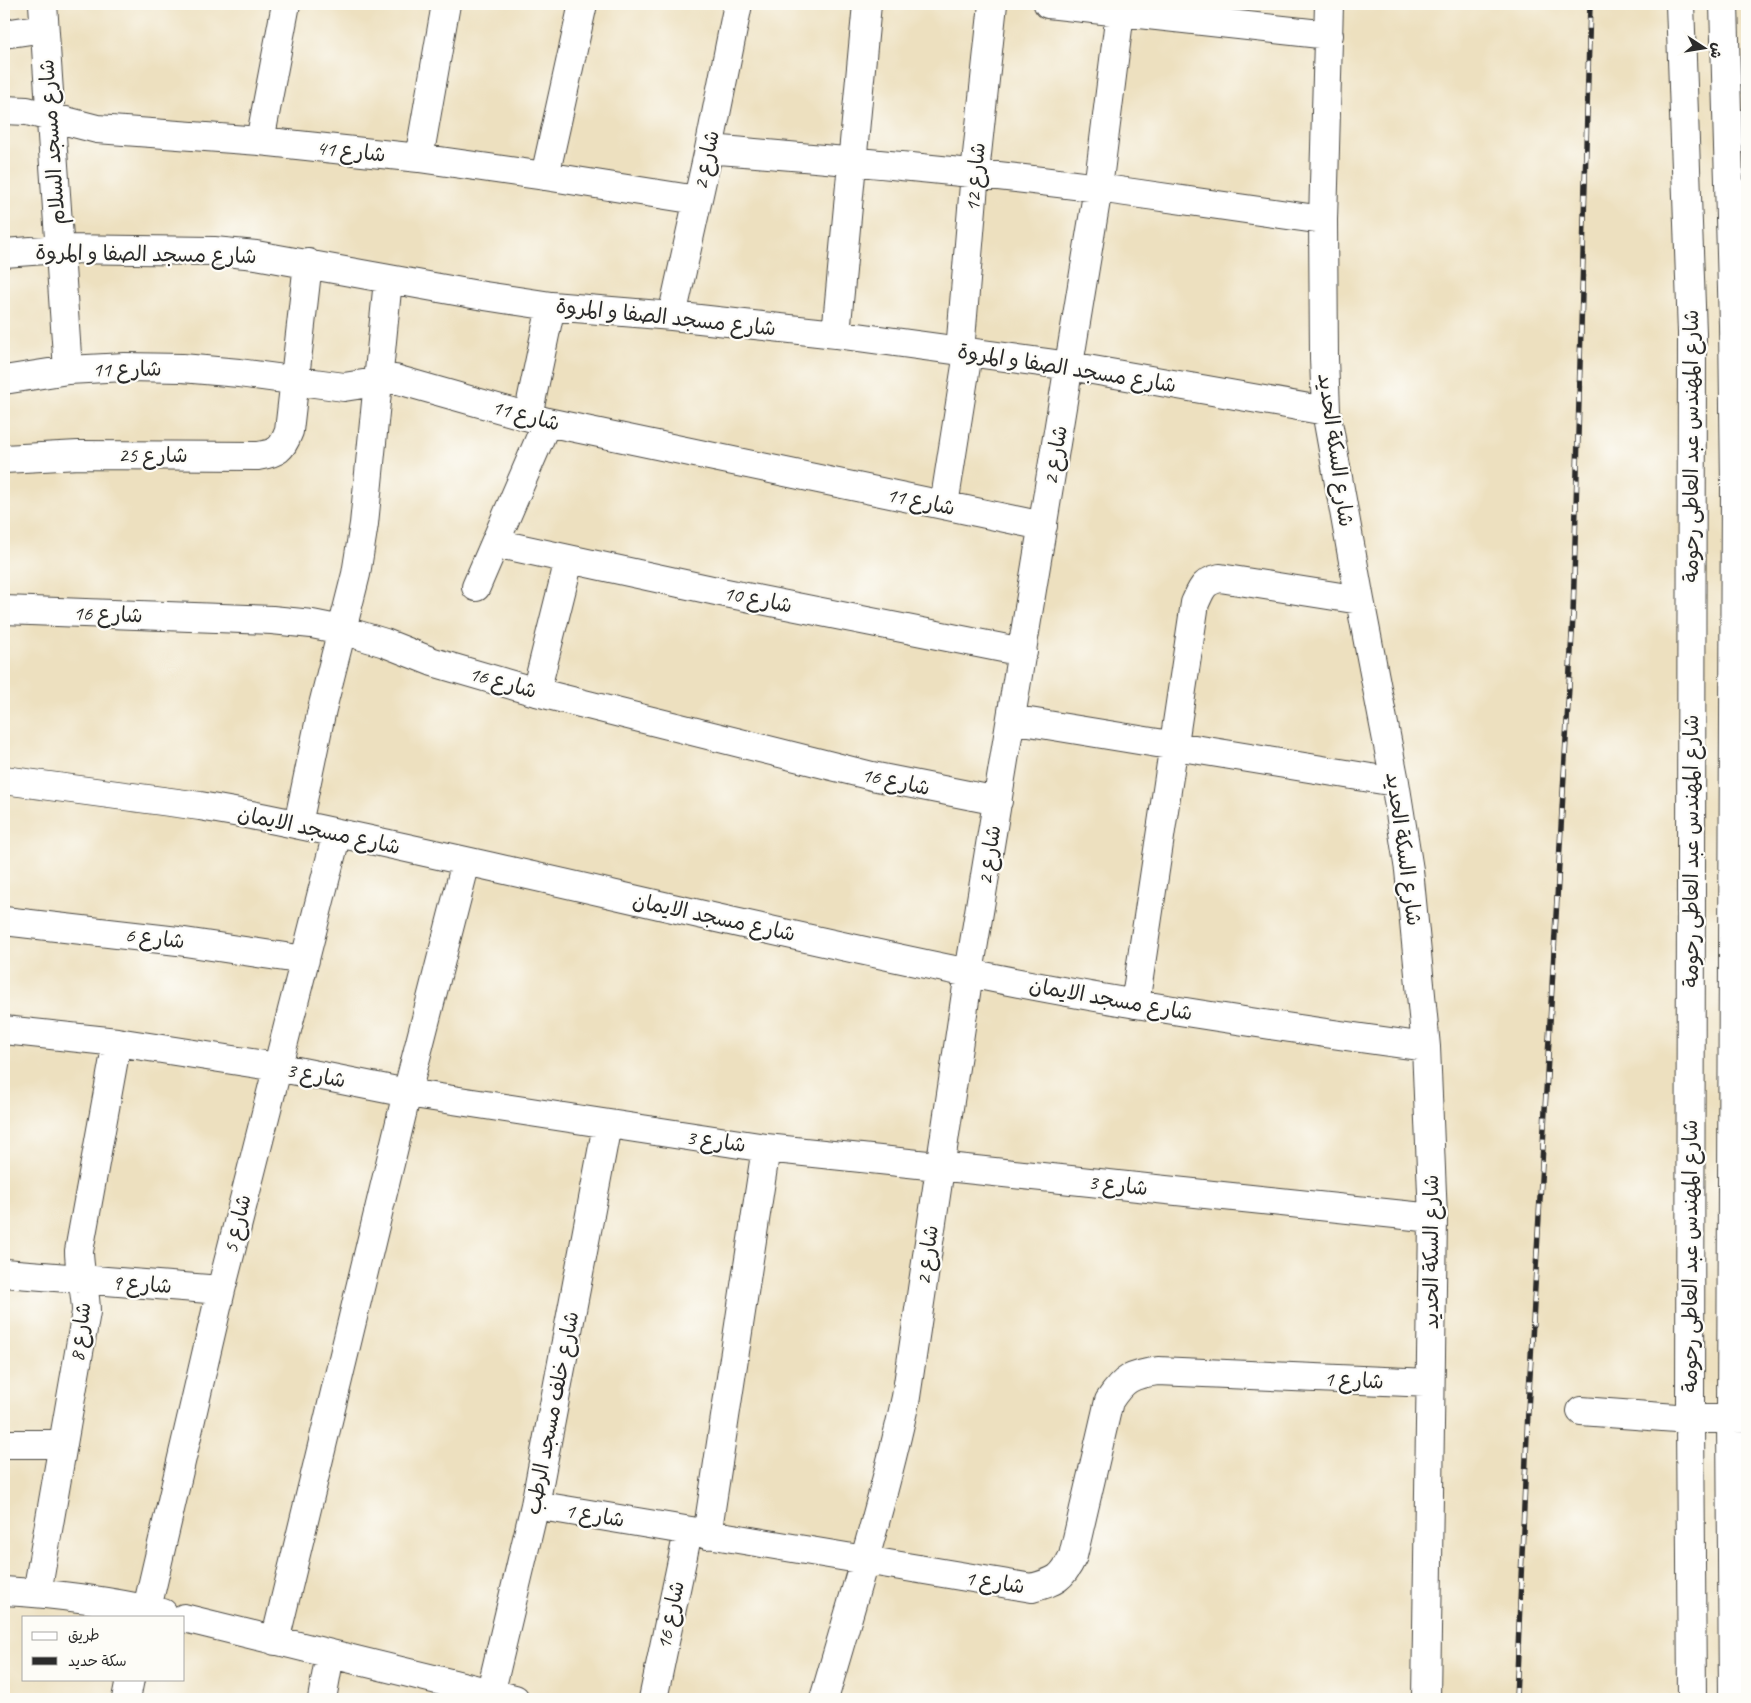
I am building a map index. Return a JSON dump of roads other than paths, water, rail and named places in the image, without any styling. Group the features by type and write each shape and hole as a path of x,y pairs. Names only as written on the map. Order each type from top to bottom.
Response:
{"street":[{"path":"260,141 286,4"},
{"path":"419,158 446,4"},
{"path":"545,176 582,4"},
{"name":"شارع 2","path":"672,316 709,149 738,4"},
{"path":"836,334 868,4"},
{"name":"شارع 12","path":"944,505 964,352 975,173 993,4"},
{"path":"1048,4 1120,8 1329,36"},
{"name":"شارع السكة الحديد","path":"1329,4 1323,220 1326,411 1395,782 1409,870 1426,1047 1432,1218 1426,1699"},
{"name":"شارع المهندس عبد العاطى رحومة","path":"1680,4 1692,333 1690,1160 1692,1699"},
{"name":"شارع المهندس عبد العاطى رحومة","path":"1724,4 1737,91 1738,166 1734,325 1741,486 1740,1629 1733,1699"},
{"name":"شارع 2","path":"824,1699 894,1456 906,1397 969,974 1098,188 1120,8"},
{"path":"4,34 44,16"},
{"name":"شارع مسجد السلام","path":"44,16 68,370"},
{"name":"شارع 41","path":"4,110 27,111 97,129 260,141 419,158 697,200"},
{"path":"709,149 975,173 1098,188 1323,220"},
{"name":"شارع مسجد الصفا و المروة","path":"4,253 60,249 214,251 256,254 388,280 551,306 672,316 836,334 1070,366 1326,411"},
{"path":"294,380 308,264"},
{"path":"298,824 322,709 356,574 364,524 388,280"},
{"path":"476,587 495,543 538,419 551,306"},
{"name":"شارع 11","path":"4,380 68,370 125,367 182,368 344,386 395,379 404,380 538,419 1043,526"},
{"name":"شارع 25","path":"4,459 79,455 258,456 274,453 285,443 294,380"},
{"path":"1691,484 1741,486"},
{"name":"شارع 10","path":"495,543 749,598 1022,652"},
{"path":"536,692 570,560"},
{"path":"1136,1004 1195,603 1202,588 1209,581 1220,578 1360,600"},
{"name":"شارع 16","path":"4,610 272,620 312,624 342,630 385,643 433,662 536,692 872,776 998,801"},
{"path":"1011,719 1395,782"},
{"name":"شارع مسجد الايمان","path":"4,780 200,806 298,824 969,974 1283,1028 1426,1047"},
{"name":"شارع 5","path":"146,1613 221,1290 337,833"},
{"path":"276,1641 407,1093 466,862"},
{"name":"شارع 6","path":"4,921 178,941 305,960"},
{"name":"شارع 3","path":"4,1030 117,1042 277,1067 407,1093 766,1148 1432,1218"},
{"name":"شارع 8","path":"37,1593 86,1312 79,1251 117,1042"},
{"name":"شارع خلف مسجد الرطب","path":"498,1697 607,1125"},
{"name":"شارع 16","path":"653,1699 697,1533 766,1148"},
{"path":"1690,1160 1740,1162"},
{"name":"شارع 9","path":"4,1273 221,1290"},
{"name":"شارع 1","path":"535,1504 697,1533 1032,1588 1050,1583 1065,1573 1073,1556 1110,1401 1120,1384 1137,1374 1158,1371 1430,1384"},
{"path":"1580,1411 1690,1418 1739,1418"},
{"path":"4,1444 62,1444"},
{"path":"4,1591 37,1593 169,1616"},
{"path":"185,1618 498,1697"},
{"path":"322,1699 330,1654"},
{"path":"126,1699 130,1680"}],"railway":[{"path":"1516,1699 1528,1410 1573,616 1590,4"}]}
